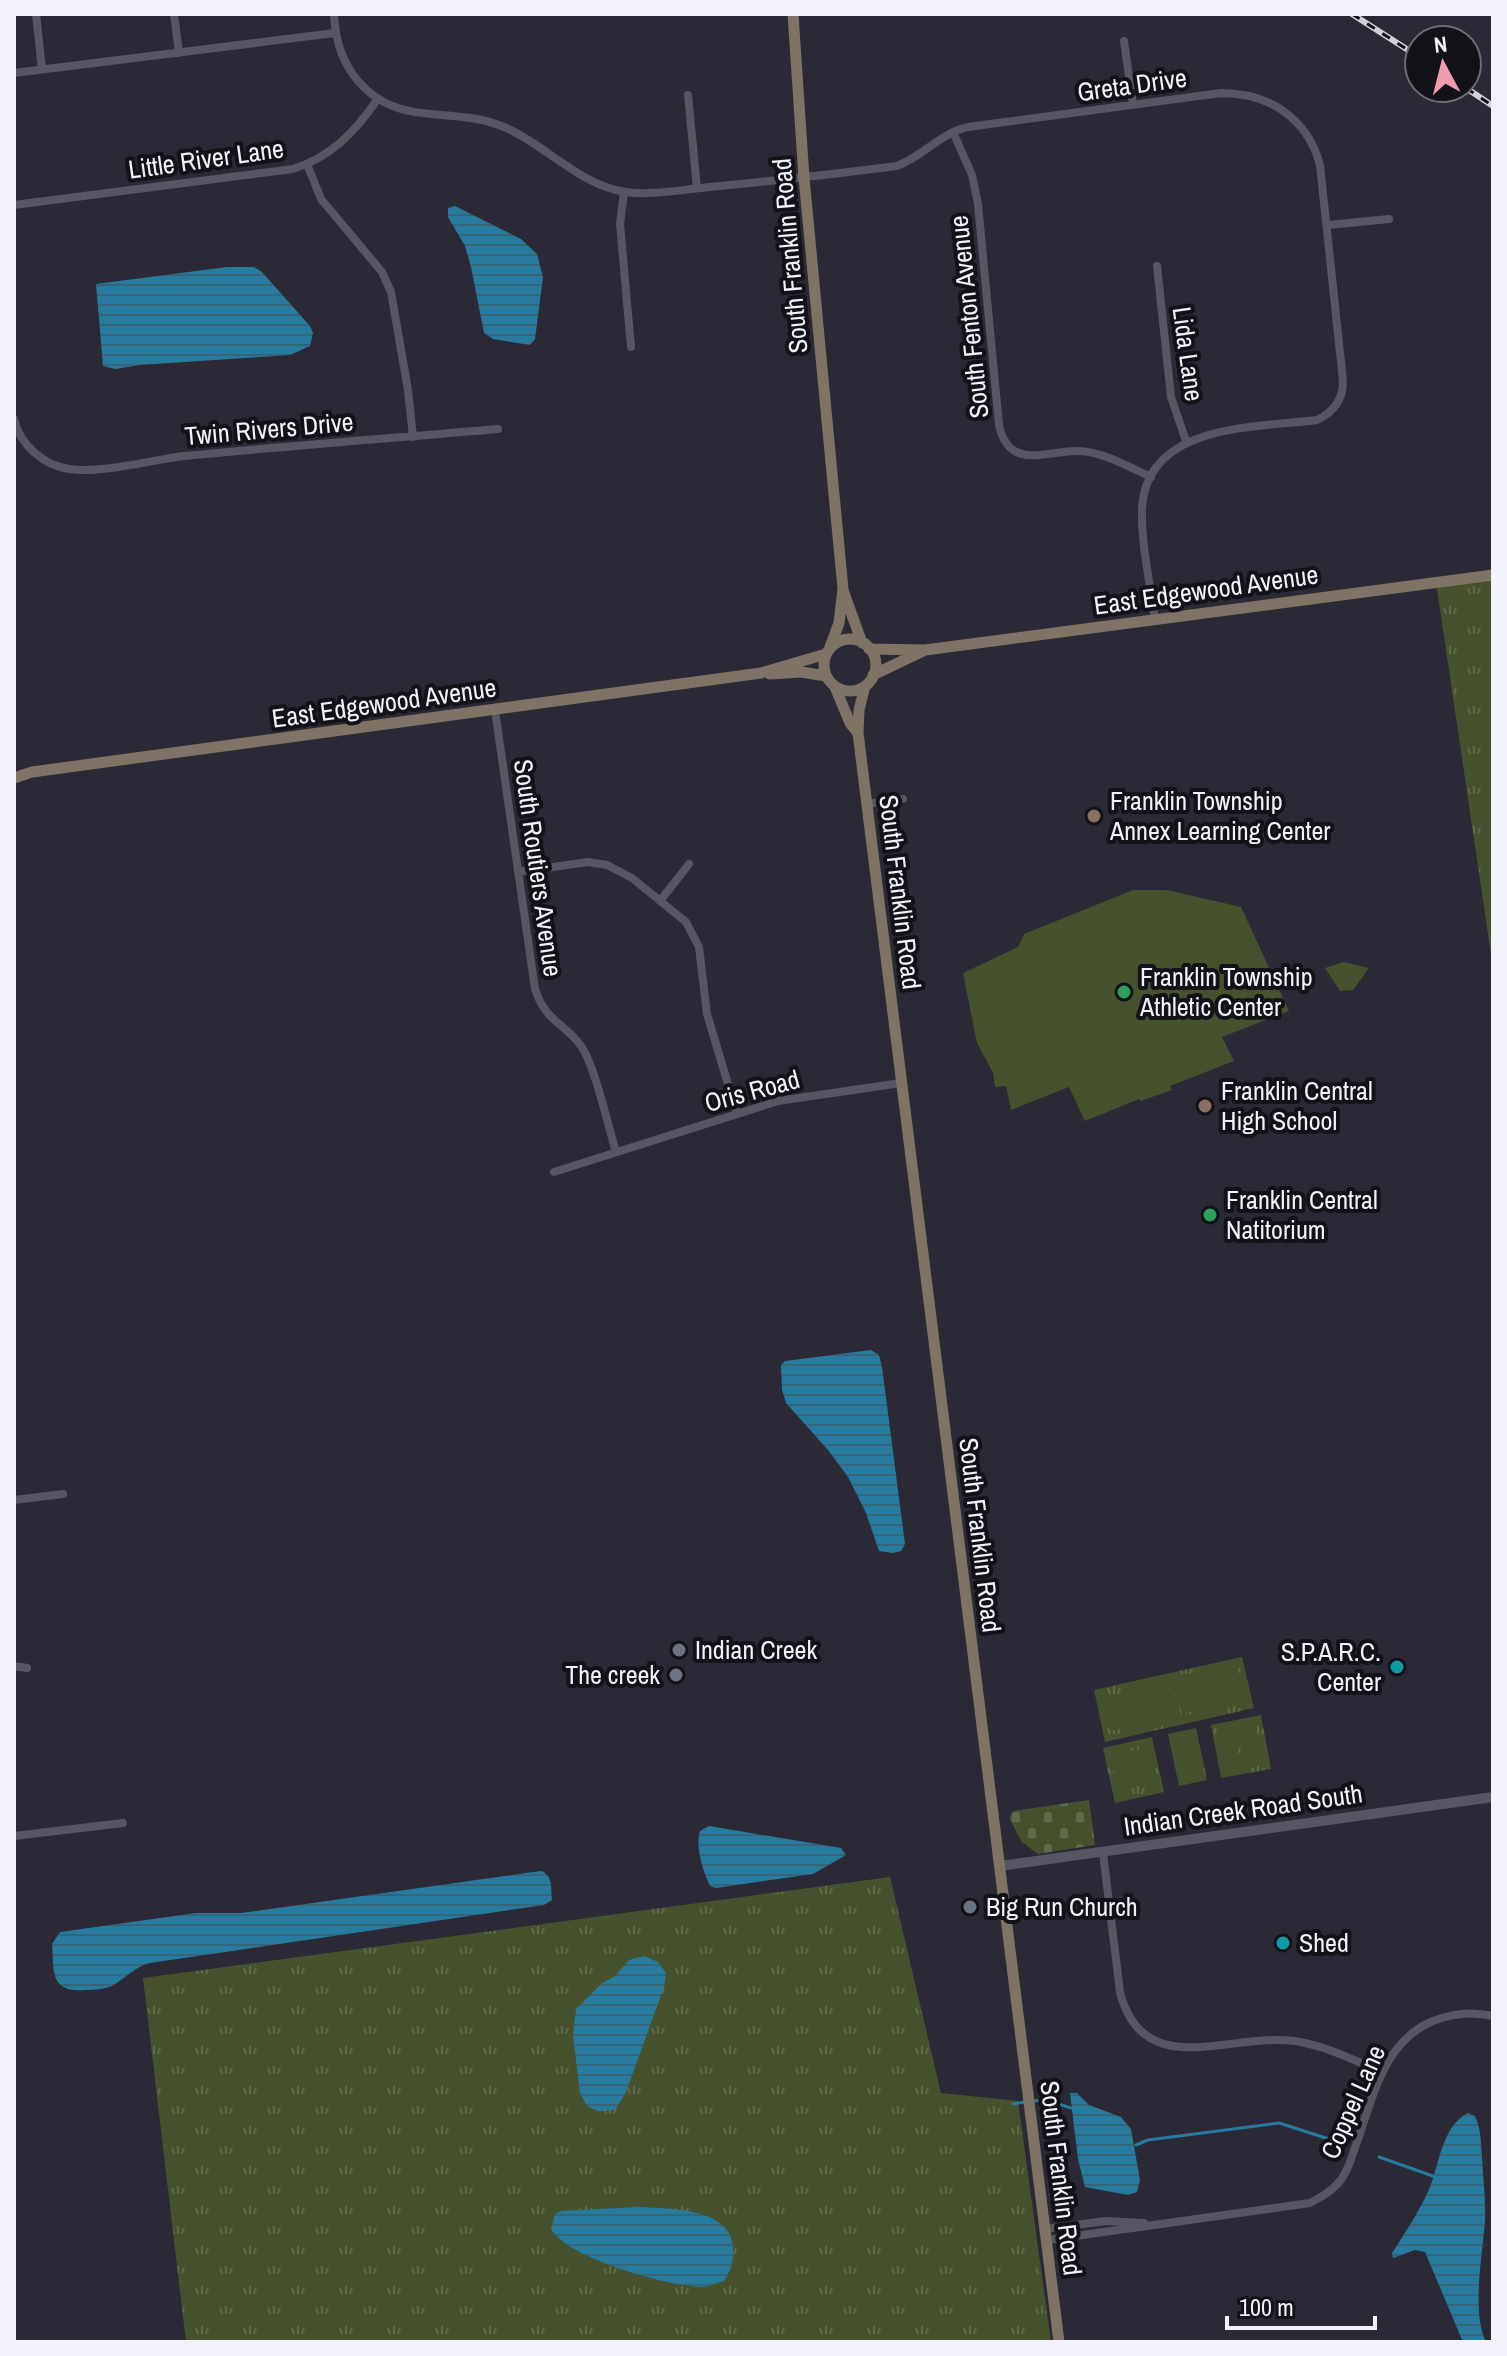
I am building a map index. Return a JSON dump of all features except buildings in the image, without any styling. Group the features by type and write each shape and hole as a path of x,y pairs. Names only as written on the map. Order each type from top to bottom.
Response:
{"main road":[{"name":"South Franklin Road","path":"793,14 804,178 843,589 840,619 828,652"},
{"name":"East Edgewood Avenue","path":"925,650 1491,575"},
{"name":"South Franklin Road","path":"843,589 866,646"},
{"path":"761,673 828,652 844,640 866,646 925,650"},
{"path":"828,652 824,663 826,676 835,687 848,691 865,686 873,675 875,661 866,646"},
{"path":"873,675 925,650"},
{"path":"761,673 801,672 826,676"},
{"name":"East Edgewood Avenue","path":"14,778 32,772 761,673"},
{"name":"South Franklin Road","path":"865,686 858,733 866,804 1059,2342"},
{"name":"South Franklin Road","path":"835,687 850,723 858,733"}],"street":[{"path":"36,14 42,69"},
{"path":"174,14 179,53"},
{"path":"334,14 335,33 342,57 350,72 377,100 407,112 474,118 504,127 589,178 624,192 620,224 631,347"},
{"path":"14,73 335,33"},
{"path":"1124,41 1133,105"},
{"name":"Greta Drive","path":"624,192 804,178 897,166 953,132 968,127 1231,92 1275,104 1296,121 1314,147 1321,174 1343,381 1339,403 1317,420 1203,435 1186,441"},
{"path":"688,95 697,188"},
{"name":"Little River Lane","path":"14,205 276,172 307,164 345,140 377,100"},
{"name":"South Fenton Avenue","path":"953,132 976,191 999,425 1004,438 1020,454 1039,456 1079,451 1103,456 1151,477"},
{"path":"307,164 321,199 382,272 391,292 413,437"},
{"path":"1328,225 1389,219"},
{"name":"Lida Lane","path":"1155,619 1142,514 1144,495 1151,477 1164,458 1186,441 1171,397 1157,266"},
{"name":"Twin Rivers Drive","path":"14,419 27,445 45,461 82,470 181,457 498,429"},
{"name":"South Routiers Avenue","path":"495,710 536,993 551,1018 579,1043 586,1055 616,1152"},
{"path":"866,804 903,799"},
{"path":"518,872 597,863 620,870 686,922 696,938 707,1014 737,1114"},
{"path":"660,901 689,864"},
{"name":"Oris Road","path":"554,1172 803,1095 901,1083"},
{"path":"14,1500 63,1494"},
{"path":"14,1666 27,1668"},
{"name":"Indian Creek Road South","path":"1000,1866 1493,1797"},
{"path":"14,1836 123,1823"},
{"path":"1103,1853 1120,1992 1124,2009 1145,2035 1159,2043 1190,2049 1260,2040 1294,2041 1334,2051 1382,2072"},
{"name":"Coppel Lane","path":"1046,2234 1106,2221 1157,2225 1310,2203 1332,2190 1347,2169 1382,2072 1395,2049 1411,2033 1430,2022 1462,2013 1493,2016"}],"green space":[{"path":"1493,576 1493,968 1436,582"},
{"name":"Franklin Township Athletic Center","path":"1133,890 1167,890 1241,907 1289,1011 1222,1037 1234,1061 1170,1086 1172,1090 1141,1101 1139,1099 1085,1121 1069,1087 1011,1110 1006,1086 995,1087 993,1073 977,1043 963,973 1018,947 1024,934"},
{"path":"1344,962 1369,968 1353,990 1340,991 1325,968"},
{"path":"1242,1657 1254,1708 1105,1742 1094,1690"},
{"path":"1237,1666 1245,1700 1230,1703 1222,1669"},
{"path":"1215,1671 1223,1705 1208,1708 1200,1674"},
{"path":"1190,1676 1198,1710 1182,1714 1175,1680"},
{"path":"1166,1681 1174,1715 1159,1719 1151,1685"},
{"path":"1140,1688 1148,1722 1132,1726 1124,1692"},
{"path":"1117,1694 1125,1728 1110,1731 1102,1697"},
{"path":"1261,1715 1271,1769 1221,1778 1211,1725"},
{"path":"1255,1724 1263,1758 1248,1761 1240,1728"},
{"path":"1196,1728 1207,1780 1179,1786 1168,1734"},
{"path":"1233,1729 1241,1764 1225,1767 1217,1733"},
{"path":"1152,1737 1164,1792 1115,1803 1103,1748"},
{"path":"1192,1739 1200,1773 1185,1777 1177,1743"},
{"path":"1147,1747 1155,1781 1139,1785 1131,1751"},
{"path":"1125,1752 1133,1786 1118,1790 1110,1756"},
{"path":"1089,1800 1095,1845 1038,1854 1022,1842 1009,1818 1013,1811"},
{"path":"890,1877 941,2093 1018,2101 1051,2342 186,2342 143,1978"}],"water":[{"path":"455,206 521,239 537,254 543,277 535,339 530,345 493,339 484,333 465,246 448,217 448,208"},
{"path":"227,267 254,267 262,272 310,326 313,333 310,346 290,355 115,369 103,366 96,284"},
{"path":"871,1350 879,1355 882,1367 905,1544 901,1551 893,1553 879,1551 866,1513 848,1477 786,1403 782,1390 781,1365 785,1361"},
{"path":"709,1826 841,1848 846,1855 813,1874 716,1888 710,1886 699,1852 700,1831"},
{"path":"541,1871 548,1876 551,1887 552,1900 544,1905 150,1963 112,1986 99,1989 66,1988 56,1979 54,1972 52,1944 60,1932 196,1913 241,1913"},
{"path":"644,1956 658,1962 666,1973 664,1987 626,2092 615,2110 598,2111 587,2106 580,2093 573,2035 576,2009 629,1960"},
{"path":"1070,2093 1077,2093 1089,2105 1121,2117 1131,2129 1140,2180 1137,2192 1128,2195 1085,2187 1078,2159"},
{"path":"1468,2113 1475,2116 1481,2142 1485,2212 1479,2314 1486,2342 1463,2342 1425,2252 1415,2250 1393,2258 1392,2253 1428,2192 1446,2137 1459,2119"},
{"path":"639,2207 698,2213 723,2226 731,2237 733,2251 731,2267 724,2281 700,2287 618,2268 576,2250 551,2229 555,2214 562,2211"}],"waterway":[{"path":"1032,2101 1046,2100 1071,2108"},
{"path":"1013,2104 1025,2102"},
{"path":"1136,2145 1148,2140 1279,2123 1332,2140"},
{"path":"1379,2157 1433,2176"}],"railway":[{"path":"1352,14 1403,47"},
{"path":"1483,99 1493,106"}],"place":[{"name":"Franklin Township Annex Learning Center","path":"1094,816"},
{"name":"Franklin Township Athletic Center","path":"1124,992"},
{"name":"Franklin Central High School","path":"1205,1106"},
{"name":"Franklin Central Natitorium","path":"1210,1215"},
{"name":"Indian Creek","path":"679,1650"},
{"name":"S.P.A.R.C. Center","path":"1397,1667"},
{"name":"The creek","path":"676,1675"},
{"name":"Big Run Church","path":"970,1907"},
{"name":"Shed","path":"1283,1943"}]}
